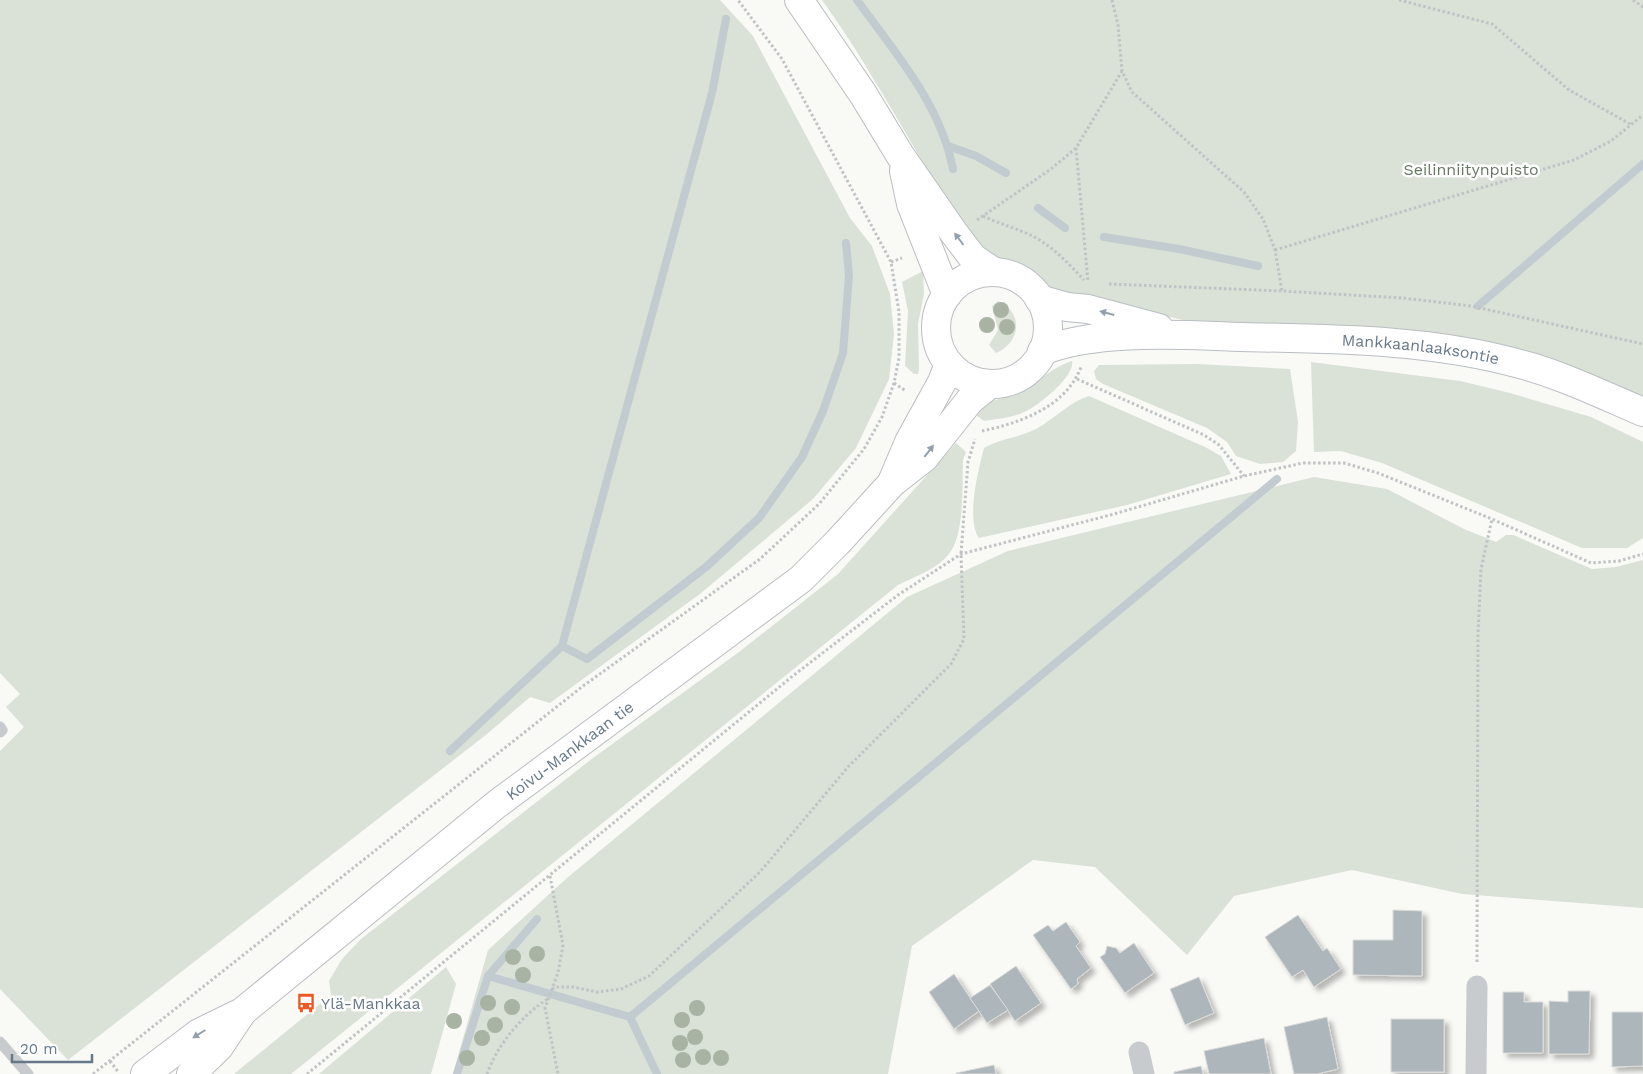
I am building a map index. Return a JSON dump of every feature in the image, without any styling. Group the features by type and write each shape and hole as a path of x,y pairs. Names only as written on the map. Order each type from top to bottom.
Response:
{"main road":[{"path":"799,0 858,86 900,155 973,258 994,272"},
{"path":"900,155 912,204 947,295"},
{"path":"994,272 1005,273 1025,283 1039,299 1047,319 1048,330 1042,351 1030,369 1011,380 990,384 972,380 949,364 939,344 936,332 940,306 947,295 962,280 972,275 994,272"},
{"name":"Mankkaanlaaksontie","path":"1039,299 1066,307 1088,309 1187,335"},
{"name":"Mankkaanlaaksontie","path":"1042,351 1060,344 1088,338 1187,335 1398,343 1469,353 1519,364 1572,381 1643,412"},
{"name":"Koivu-Mankkaan tie","path":"892,483 909,442 942,382 949,364"},
{"name":"Koivu-Mankkaan tie","path":"145,1074 199,1033 242,1012 497,804 802,579 892,483 924,458 970,400 990,384"},
{"name":"Koivu-Mankkaan tie","path":"191,1074 219,1047 242,1012"}],"street":[{"path":"1476,1074 1477,986"},
{"path":"1139,1052 1144,1074"}],"lane":[{"path":"0,727 2,730 0,732"},
{"path":"0,1042 28,1074"}],"path":[{"path":"93,1074 583,686 760,559 819,504 864,449 882,417 894,383 899,358 899,312 891,262 782,59 738,0"},
{"path":"1112,0 1118,24 1122,71 1132,92 1244,192 1263,219 1275,250 1282,291"},
{"path":"1398,0 1492,24 1569,90 1632,125"},
{"path":"1633,0 1643,7"},
{"path":"1098,284 1088,284 1058,252 1025,232 1000,225 983,216 1052,169 1076,148 1122,71"},
{"path":"1275,250 1574,160 1611,141 1643,116"},
{"path":"1076,148 1088,284"},
{"path":"1107,284 1403,298 1471,306 1643,344"},
{"path":"1077,379 1204,435 1219,445 1244,476"},
{"path":"552,989 556,987 573,987 597,992 621,989 649,976 760,872 848,767 951,664 964,639 961,554 968,462 978,432"},
{"path":"308,1074 794,675 898,595 961,554 1114,514 1244,476 1303,463 1344,463 1378,473 1492,519 1591,563 1619,561 1643,554"},
{"path":"1477,986 1478,634 1481,568 1492,519"},
{"path":"550,876 563,945 558,974 545,1008 558,1074"},
{"path":"488,1074 492,1061 530,1010 549,997"},
{"path":"110,1061 120,1074"}],"green space":[{"path":"0,0 720,0 753,36 850,218 872,246 890,294 894,334 889,379 856,448 813,499 700,594 550,703 530,697 487,734 68,1060 0,989 0,751 24,727 6,707 20,694 0,673"},
{"name":"Seilinniitynpuisto","path":"822,0 1643,0 1643,398 1572,367 1503,345 1420,331 1195,323 1114,303 1051,292 1022,268 1009,260 983,257 864,63"},
{"path":"923,271 924,294 918,324 919,370 918,374 914,374 905,366 908,311 902,282"},
{"path":"998,301 1012,313 1016,327 1011,342 996,353 989,345 998,330 992,306"},
{"path":"1072,361 1072,367 1062,383 1028,410 1013,416 984,421 976,415 984,405 1019,393 1056,368"},
{"path":"1311,362 1460,381 1510,393 1591,417 1643,442 1643,538 1627,548 1582,548 1382,463 1341,451 1314,452"},
{"path":"1197,364 1290,369 1298,422 1296,451 1283,462 1260,464 1236,456 1227,442 1207,428 1103,384 1096,379 1094,371 1099,365"},
{"path":"1089,396 1205,447 1221,456 1231,474 1127,505 979,538 975,530 973,507 976,481 984,448 1036,429 1069,406"},
{"path":"956,443 966,452 963,460 962,510 953,547 943,560 925,572 898,585 291,1074 234,1074 331,995 329,981 342,959 361,939 593,758 739,652 838,574"},
{"path":"1314,477 1387,489 1464,529 1496,542 1506,535 1513,535 1592,569 1616,567 1643,560 1643,908 1462,894 1352,870 1234,896 1187,955 1095,867 1033,860 912,946 888,1074 453,1074 488,950 567,878 907,597 1008,551"},
{"path":"446,967 456,984 431,1074 319,1074"}],"building":[{"path":"1393,910 1422,911 1422,976 1353,975 1353,940 1393,940"},
{"path":"1298,915 1323,951 1327,948 1341,969 1314,987 1303,970 1292,977 1265,937"},
{"path":"1066,922 1080,942 1076,946 1091,968 1077,979 1078,984 1071,989 1033,935 1048,925 1053,931"},
{"path":"1134,943 1154,973 1125,993 1100,957 1105,954 1107,946 1116,948 1120,953"},
{"path":"1016,966 1041,1003 1015,1021 990,984"},
{"path":"954,974 979,1011 954,1029 929,992"},
{"path":"1199,977 1214,1013 1185,1025 1170,989"},
{"path":"990,985 1008,1010 987,1023 970,998"},
{"path":"1568,991 1590,991 1589,1054 1549,1054 1549,1001 1568,1002"},
{"path":"1503,992 1524,992 1524,1002 1543,1002 1543,1053 1503,1053"},
{"path":"1612,1012 1643,1012 1643,1066 1612,1067"},
{"path":"1327,1017 1338,1069 1317,1074 1294,1074 1284,1027"},
{"path":"1391,1019 1444,1019 1444,1072 1391,1072"},
{"path":"1264,1038 1271,1074 1209,1074 1204,1051"},
{"path":"994,1065 996,1074 956,1074 956,1073"},
{"path":"1201,1066 1203,1074 1174,1074 1174,1072"}],"waterway":[{"path":"857,0 901,59 927,100 947,145 953,169"},
{"path":"450,751 562,646 712,93 726,19"},
{"path":"948,146 976,156 1006,173"},
{"path":"1478,306 1643,164"},
{"path":"1038,208 1065,228"},
{"path":"1104,237 1179,249 1258,266"},
{"path":"562,646 587,659 706,567 759,518 802,457 823,411 843,353 849,275 846,243"},
{"path":"630,1017 1277,479"},
{"path":"457,1074 488,976 537,919"},
{"path":"488,976 630,1017 657,1074"}],"place":[{"name":"Ylä-Mankkaa","path":"306,1003"}]}
